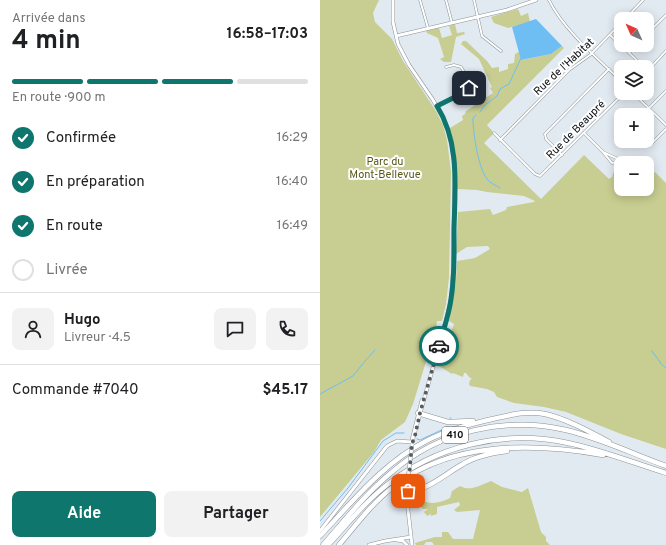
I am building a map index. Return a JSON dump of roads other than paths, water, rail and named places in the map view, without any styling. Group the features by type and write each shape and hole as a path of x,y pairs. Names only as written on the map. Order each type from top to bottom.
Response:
{"highway":[{"path":"419,413 452,422 486,420"},
{"path":"320,536 378,476 404,454 420,444 443,433 486,420 524,413 547,415 571,423 625,451"},
{"name":"410","path":"323,545 379,483 395,469 428,447 462,433 499,426 539,426 575,433 666,466"},
{"name":"410","path":"328,545 366,503 392,481 424,462 463,446 496,440 538,438 580,446 666,473"},
{"path":"408,491 418,490 428,486 463,464 479,456 498,452 538,448"},
{"path":"339,545 385,493 403,479 425,467 448,458 477,451 538,448 573,450 621,458"}],"street":[{"path":"393,0 392,18 396,36 405,58 443,117 451,139 454,154 455,176 452,292 448,316 419,413 412,444 407,501 412,545"},
{"path":"420,0 428,28"},
{"path":"446,0 452,23"},
{"path":"474,0 482,36 501,51"},
{"path":"396,36 478,17 513,8 536,0"},
{"path":"549,0 558,16 592,53 614,74"},
{"path":"632,12 643,0"},
{"path":"654,27 666,15"},
{"name":"Rue de l'Habitat","path":"500,140 569,70 592,53 614,31"},
{"path":"610,35 636,60"},
{"path":"654,64 666,51"},
{"path":"437,106 465,92 470,86 469,80 461,67 454,65 446,67"},
{"path":"562,155 546,139 545,134 609,69"},
{"path":"640,100 649,108 666,91"},
{"name":"Rue de Beaupré","path":"500,140 535,174 539,176 544,174 617,100"},
{"path":"654,113 666,125"},
{"path":"654,141 666,129"},
{"path":"494,133 500,140"},
{"path":"584,133 612,163 616,162 616,158 603,152"},
{"path":"320,531 387,446 397,441 412,444"},
{"path":"369,545 393,539 411,537"},
{"path":"393,539 408,545"}],"water":[{"path":"536,19 562,46 551,54 521,60 512,27"}],"waterway":[{"path":"480,112 485,105 497,96 500,89 509,84 521,58"},
{"path":"476,115 473,118 474,132 481,167 488,180 500,188"},
{"path":"320,394 353,376 375,350"},
{"path":"652,351 661,364 666,368"},
{"path":"417,439 420,440 448,427"},
{"path":"320,521 348,488 383,441 396,433 404,433"}],"park label":[{"name":"Parc du Mont-Bellevue","path":"385,168"}]}
